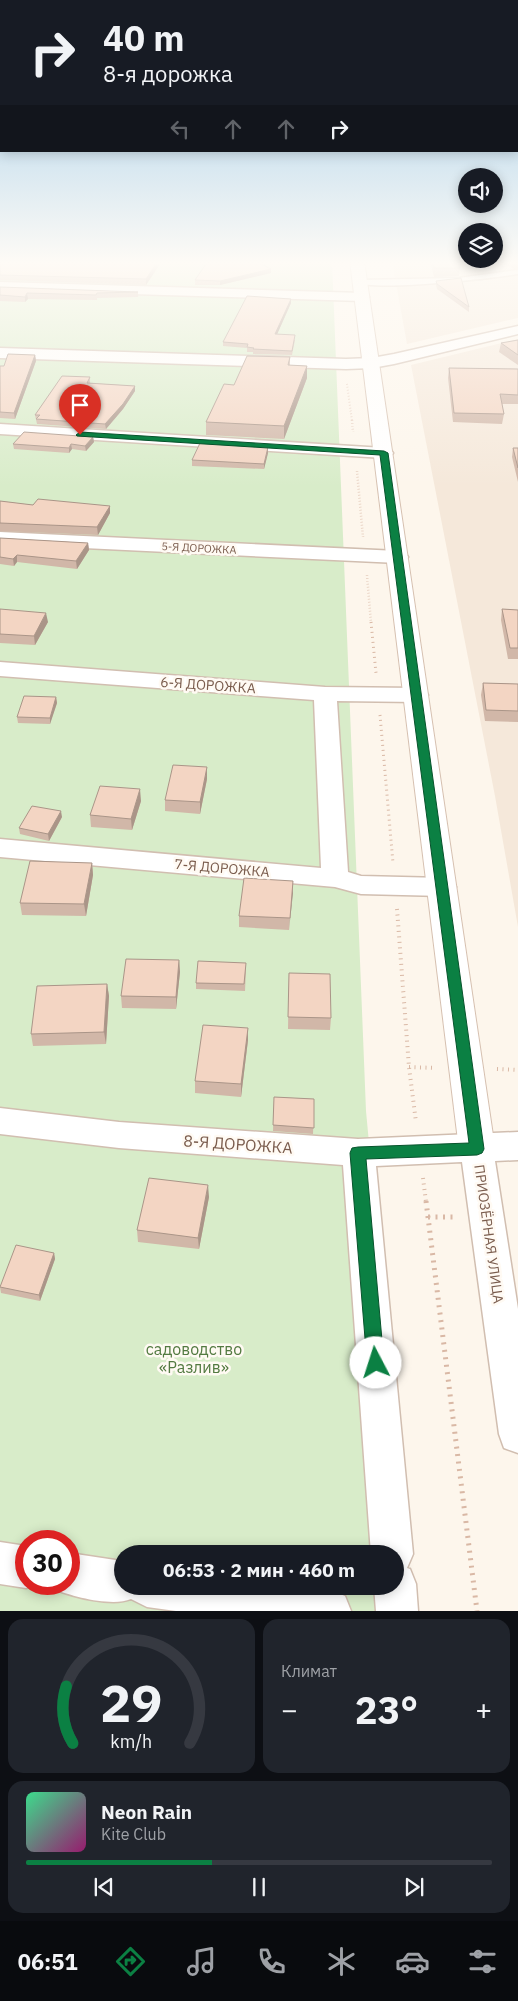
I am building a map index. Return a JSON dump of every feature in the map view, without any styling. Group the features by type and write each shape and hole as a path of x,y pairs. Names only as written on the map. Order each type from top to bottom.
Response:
{"street":[{"name":"ПРИОЗЁРНАЯ УЛИЦА","path":"368,336 477,1149 518,1434"},
{"path":"0,353 346,364 372,363 491,336"},
{"path":"0,430 384,453"},
{"name":"5-Я ДОРОЖКА","path":"0,538 398,557"},
{"name":"6-Я ДОРОЖКА","path":"0,669 325,694 417,695"},
{"path":"325,694 335,878"},
{"name":"7-Я ДОРОЖКА","path":"0,848 335,878 361,886 443,887"},
{"name":"8-Я ДОРОЖКА","path":"0,1121 119,1135 358,1153 518,1146"},
{"path":"358,1153 391,1545"},
{"path":"0,1563 15,1565"},
{"path":"80,1576 114,1581"},
{"path":"213,1595 330,1611"},
{"path":"396,1595 397,1611"}],"path":[{"path":"346,364 378,695 409,1067 477,1611"}],"shaded area":[{"path":"406,336 440,336 407,344"},
{"path":"518,339 518,927 495,796 411,365"}],"green space":[{"name":"садоводство «Разлив»","path":"0,336 335,336 366,1111 413,1611 0,1611"}],"building":[{"path":"226,336 295,336 292,351 253,349 247,347 248,344 223,342"},
{"path":"518,340 518,355 501,343"},
{"path":"8,354 35,355 14,413 0,412 0,366 4,366"},
{"path":"247,356 290,357 288,365 307,366 284,426 206,422 224,384 234,385"},
{"path":"449,368 518,369 518,395 500,394 504,414 454,413"},
{"path":"62,376 90,377 87,383 135,386 123,404 105,424 36,419 40,415 35,415"},
{"path":"24,432 93,437 85,446 71,444 69,448 13,444"},
{"path":"200,443 268,447 264,464 192,460"},
{"path":"513,448 518,448 518,468"},
{"path":"38,499 110,506 97,527 0,523 0,501 33,505"},
{"path":"0,538 88,543 76,561 17,555 13,559 0,557"},
{"path":"0,609 46,613 34,636 0,634"},
{"path":"502,609 518,610 518,648 510,648"},
{"path":"483,683 518,684 518,711 486,710"},
{"path":"24,696 56,697 50,718 17,717"},
{"path":"173,765 207,767 200,802 165,800"},
{"path":"100,786 140,789 131,819 90,815"},
{"path":"32,806 61,811 48,834 19,828"},
{"path":"30,861 92,863 84,904 20,903"},
{"path":"244,878 293,881 290,918 239,916"},
{"path":"126,959 179,960 176,997 121,996"},
{"path":"198,961 246,963 244,984 196,983"},
{"path":"289,973 330,974 331,1018 288,1017"},
{"path":"107,984 104,1032 31,1034 37,986"},
{"path":"203,1025 248,1028 241,1084 195,1081"},
{"path":"274,1097 314,1099 314,1128 273,1125"},
{"path":"149,1178 208,1185 198,1238 137,1230"},
{"path":"16,1245 54,1253 39,1295 0,1287"}],"route":[{"path":"80,435 339,452 384,453 477,1149 358,1153 376,1363"}]}
